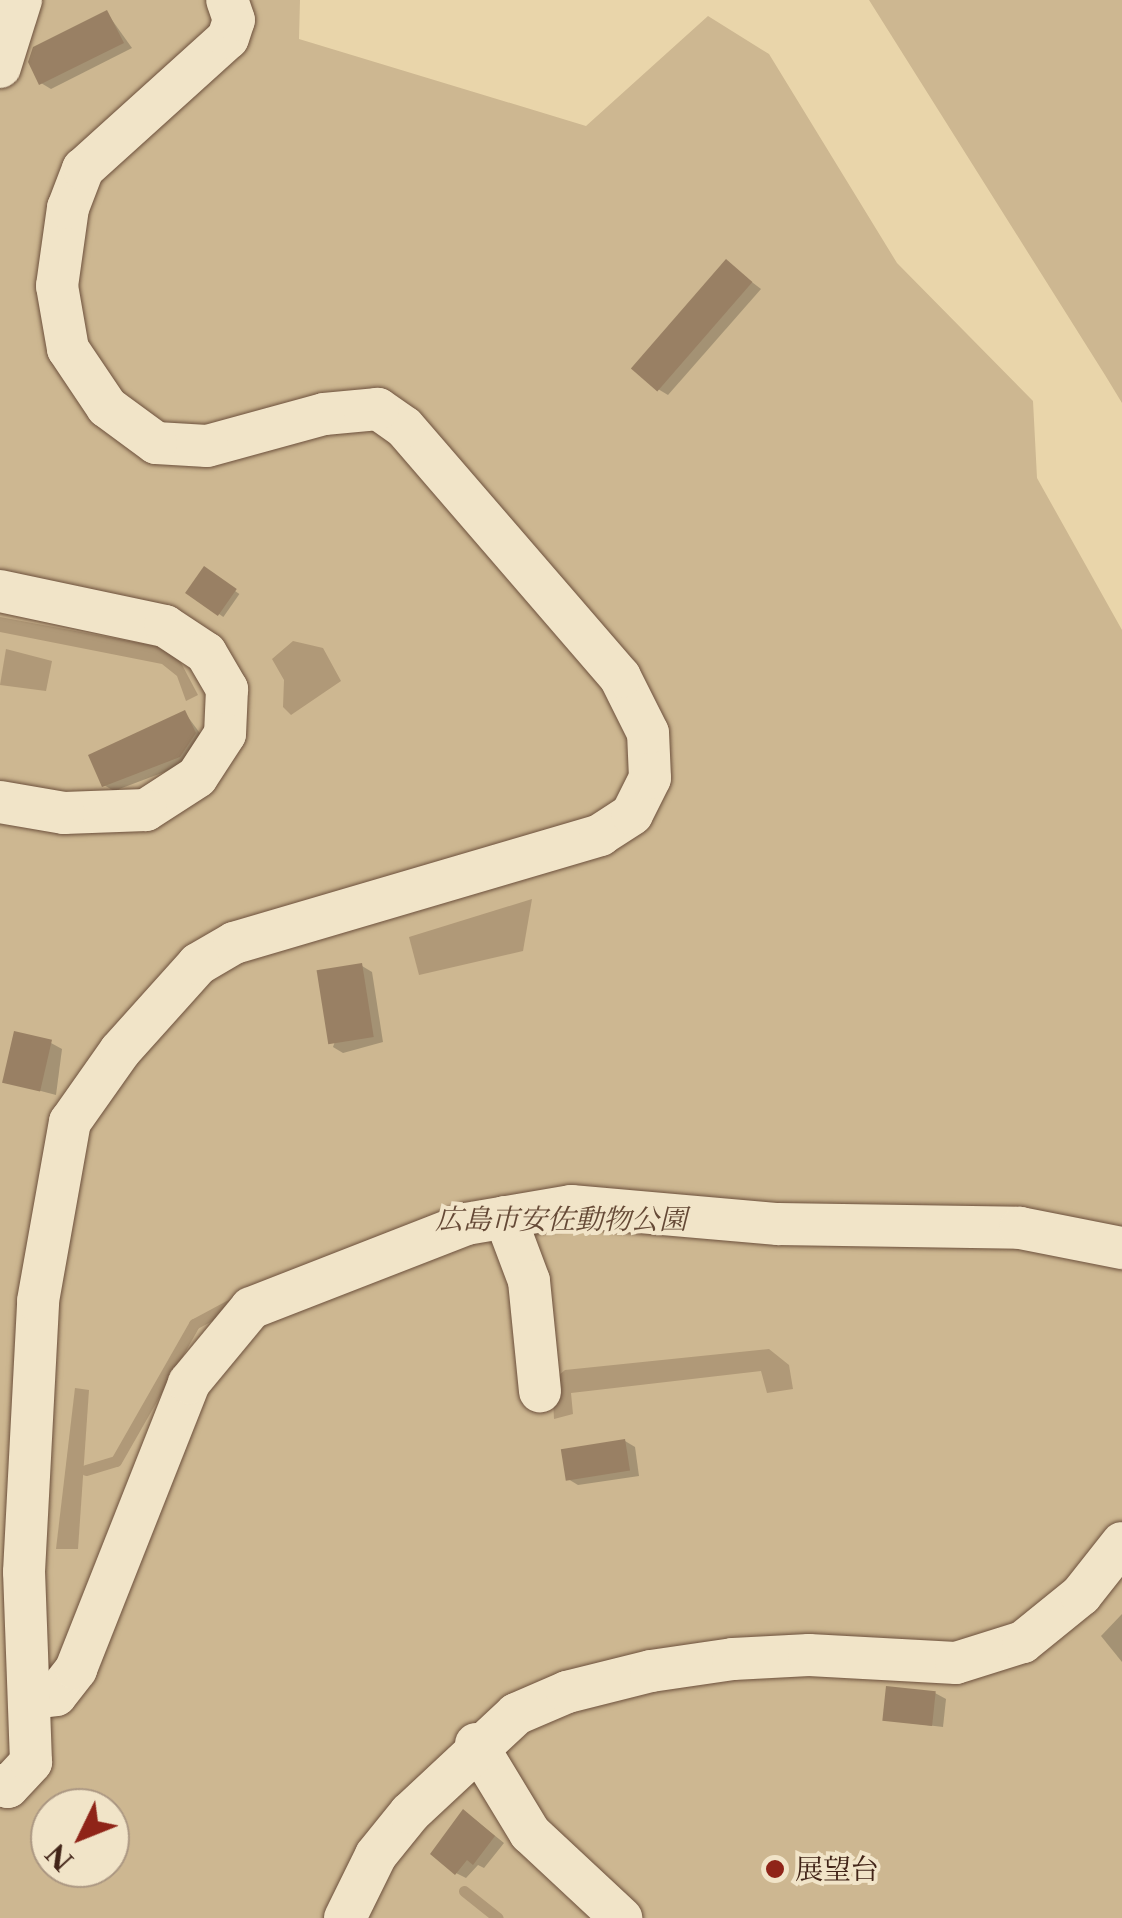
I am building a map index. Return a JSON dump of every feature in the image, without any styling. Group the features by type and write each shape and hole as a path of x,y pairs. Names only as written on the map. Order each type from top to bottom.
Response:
{"street":[{"path":"0,67 21,0"},
{"path":"0,1785 8,1786 31,1762 33,1698 24,1572 38,1302 70,1122 120,1051 198,964 234,943 325,912 600,835 632,814 650,778 648,733 620,676 404,427 378,408 324,414 208,446 156,443 107,406 68,348 56,286 68,208 83,170 228,38 234,20 227,0"},
{"path":"0,591 165,626 206,653 227,689 225,734 197,778 146,810 64,813 0,802"},
{"path":"33,1698 56,1695 76,1669 189,1384 215,1344 251,1308 466,1224 572,1206 778,1224 1020,1228 1122,1248"},
{"path":"506,1217 529,1281 540,1391"},
{"path":"0,1408 34,1372"},
{"path":"345,1918 376,1855 476,1744 516,1714 550,1699 651,1671 809,1655 956,1663 1022,1642 1081,1595 1122,1543"},
{"path":"476,1744 530,1833 620,1918"}],"green space":[{"name":"広島市安佐動物公園","path":"0,0 300,0 299,39 586,126 708,16 769,54 897,263 1033,401 1037,478 1122,630 1122,1918 0,1918"},
{"path":"869,0 1122,0 1122,403 1105,375"}],"shaded area":[{"path":"0,617 156,646 179,659 198,695 186,701 177,676 162,664 0,632"},
{"path":"293,641 323,648 341,681 291,715 283,707 284,680 272,659"},
{"path":"6,649 52,661 46,691 0,685"},
{"path":"532,899 523,951 419,975 409,937"},
{"path":"769,1349 789,1365 793,1389 767,1393 761,1371 571,1393 573,1414 554,1419 552,1381 565,1370"},
{"path":"75,1388 89,1390 78,1549 56,1549"}],"building":[{"path":"107,10 124,43 39,85 28,62 33,47"},
{"path":"726,259 752,282 657,391 631,368"},
{"path":"204,566 237,589 218,616 185,593"},
{"path":"185,710 196,733 180,757 102,787 88,755"},
{"path":"362,963 374,1037 328,1044 317,970"},
{"path":"14,1031 52,1040 40,1091 2,1083"},
{"path":"625,1439 630,1471 566,1481 561,1449"},
{"path":"886,1686 936,1691 932,1726 882,1721"},
{"path":"463,1809 495,1836 473,1865 467,1860 455,1875 430,1854"}],"waterway":[{"path":"86,1470 116,1461 194,1324 235,1302"},
{"path":"464,1891 498,1918"}],"place":[{"name":"展望台","path":"775,1869"}]}
